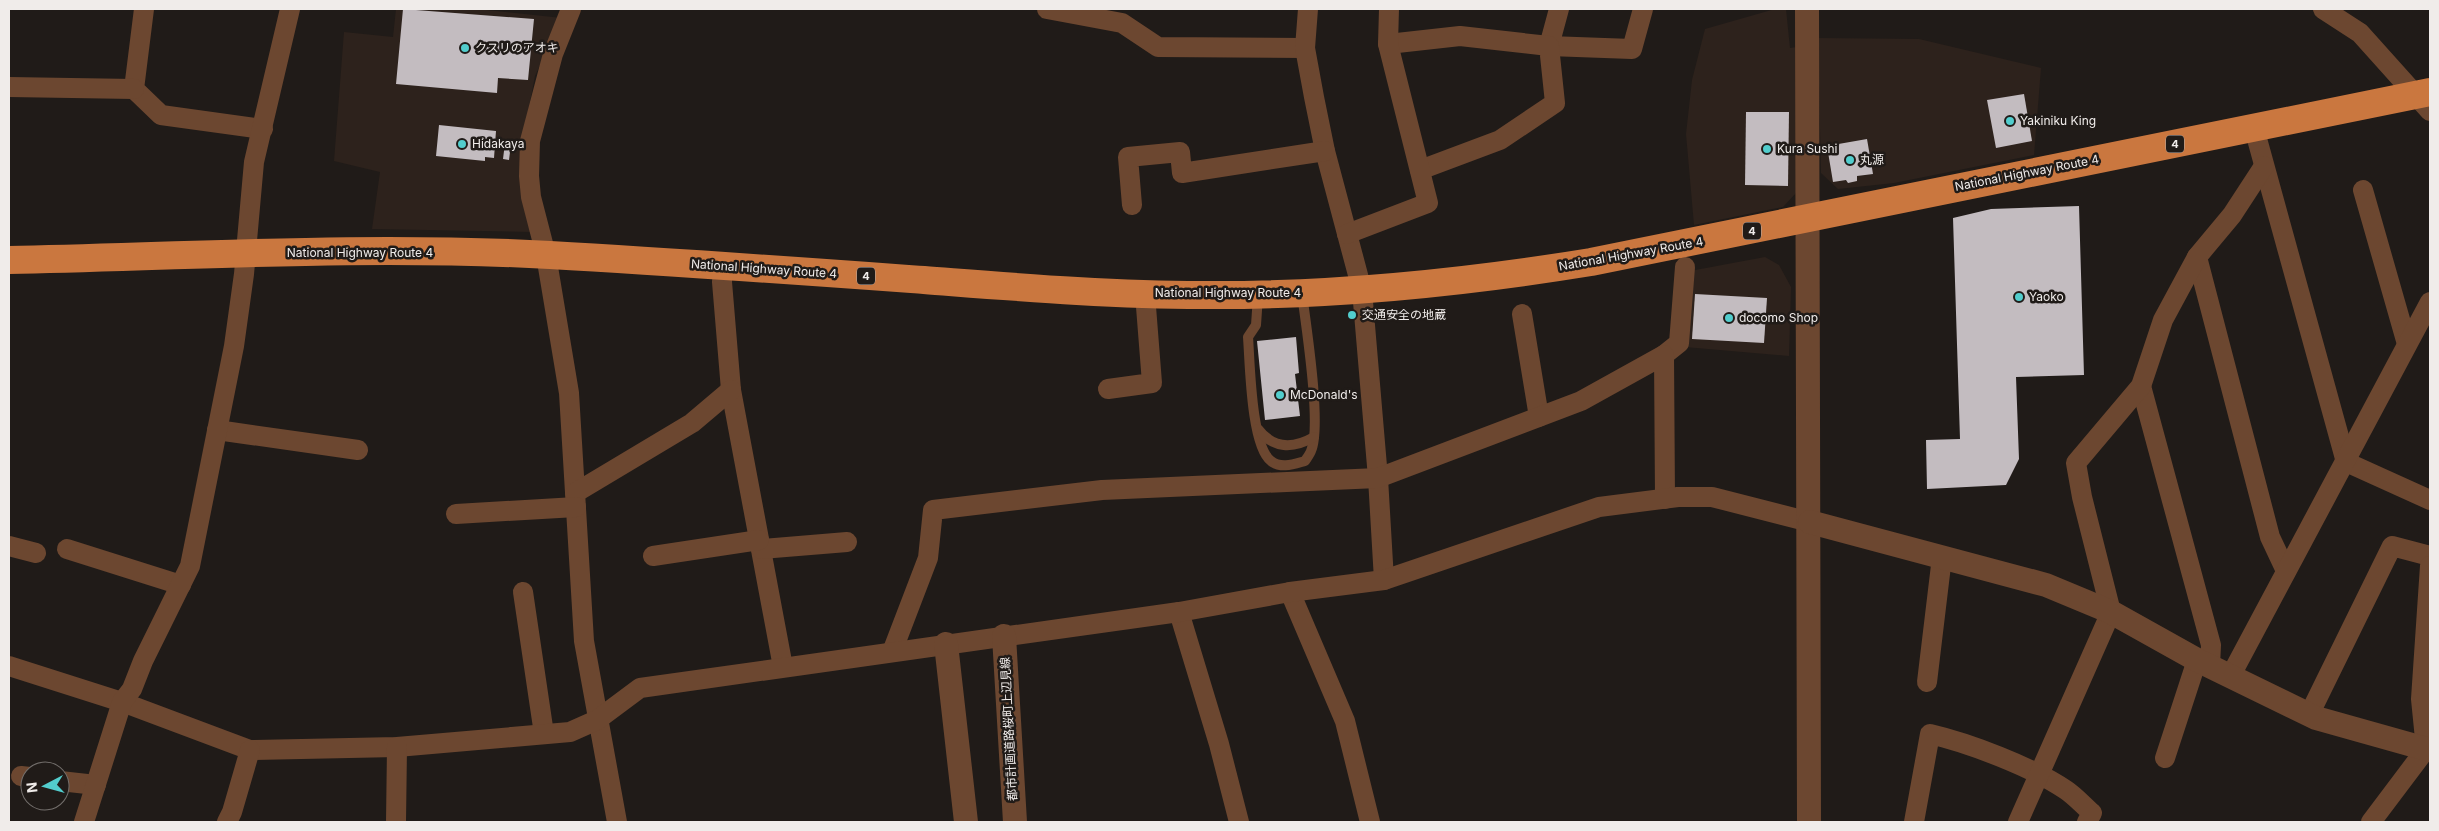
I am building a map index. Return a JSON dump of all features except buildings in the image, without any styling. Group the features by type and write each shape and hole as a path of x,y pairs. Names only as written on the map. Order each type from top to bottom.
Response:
{"highway":[{"name":"National Highway Route 4","path":"9,260 404,251 546,255 1012,287 1145,294 1258,295 1362,290 1452,282 1571,265 1809,219 2254,128 2426,100"}],"street":[{"path":"134,89 144,9"},
{"path":"84,822 122,702 132,689 143,661 190,566 234,346 254,162 290,9"},
{"path":"572,9 553,54 530,141 528,176 531,197 546,255 569,393 584,641 617,822"},
{"path":"1047,9 1122,23 1158,47 1305,48"},
{"path":"1308,9 1305,48 1325,151 1362,290 1378,478 1384,580"},
{"path":"1348,234 1428,203 1388,44 1389,9"},
{"path":"1420,170 1500,140 1555,103 1549,46 1559,9"},
{"path":"1388,44 1460,36 1549,46 1632,49 1643,9"},
{"path":"1807,9 1810,522 1809,822"},
{"path":"2323,9 2360,33 2426,100"},
{"path":"9,87 134,89 160,115 262,129"},
{"path":"2254,128 2346,462"},
{"path":"1132,205 1128,157 1180,152 1182,173 1325,151"},
{"path":"2018,822 2111,612 2082,497 2076,463 2141,386 2163,320 2197,257 2232,215 2264,166"},
{"path":"2363,190 2408,344"},
{"path":"2197,257 2270,537 2286,571"},
{"path":"723,266 722,282 731,390 783,667"},
{"path":"892,652 928,558 933,510 1102,490 1378,478 1581,401 1664,355 1679,343 1685,267"},
{"path":"1108,389 1152,383 1145,294"},
{"path":"2165,758 2213,668 2286,571 2430,302"},
{"path":"1522,314 1539,417"},
{"path":"1664,355 1665,499"},
{"path":"2141,386 2211,645 2213,668"},
{"path":"456,514 576,500 692,423 731,390"},
{"path":"217,430 358,450"},
{"path":"2346,462 2430,500"},
{"path":"9,666 122,702 250,750 398,747 570,732 597,720 640,688 1179,612 1290,592 1384,580 1599,507 1665,499 1712,498 2046,585 2111,612 2213,668 2309,715 2428,749"},
{"path":"653,556 760,544 847,542"},
{"path":"9,546 36,554"},
{"path":"2309,715 2392,546 2430,556"},
{"path":"67,549 181,585"},
{"path":"1927,682 1942,557"},
{"path":"2372,822 2428,749 2421,699 2430,566"},
{"path":"522,592 544,734"},
{"path":"1290,592 1345,721 1370,822"},
{"path":"1179,612 1219,744 1239,822"},
{"name":"都市計画道路桜町上辺見線","path":"1004,636 1015,822"},
{"path":"946,644 966,822"},
{"path":"1914,822 1930,734 1948,738 2040,774 2067,791 2092,813 2087,822"},
{"path":"396,822 398,747"},
{"path":"227,822 232,812 250,750"},
{"path":"70,782 96,785"}],"lane":[{"path":"1258,295 1256,325 1248,336 1256,427 1264,453 1272,462 1286,466 1305,461 1312,450 1314,437 1315,416 1302,293"},
{"path":"1256,427 1265,439 1277,445 1299,444 1314,437"}],"shaded area":[{"path":"396,9 477,9 562,18 535,76 524,133 533,232 372,229 380,172 334,161 344,32 393,37"},
{"path":"1775,9 1786,9 1790,48 1797,47 1796,193 1783,207 1694,225 1686,134 1692,80 1705,29"},
{"path":"1818,38 1919,39 2041,68 2034,155 1894,183 1838,189 1821,173"},
{"path":"1765,257 1779,265 1791,287 1789,356 1685,347 1690,271"}],"place":[{"name":"クスリのアオキ","path":"465,48"},
{"name":"Yakiniku King","path":"2010,121"},
{"name":"Hidakaya","path":"462,144"},
{"name":"Kura Sushi","path":"1767,149"},
{"name":"丸源","path":"1850,160"},
{"name":"Yaoko","path":"2019,297"},
{"name":"交通安全の地蔵","path":"1352,315"},
{"name":"docomo Shop","path":"1729,318"},
{"name":"McDonald's","path":"1280,395"}]}
